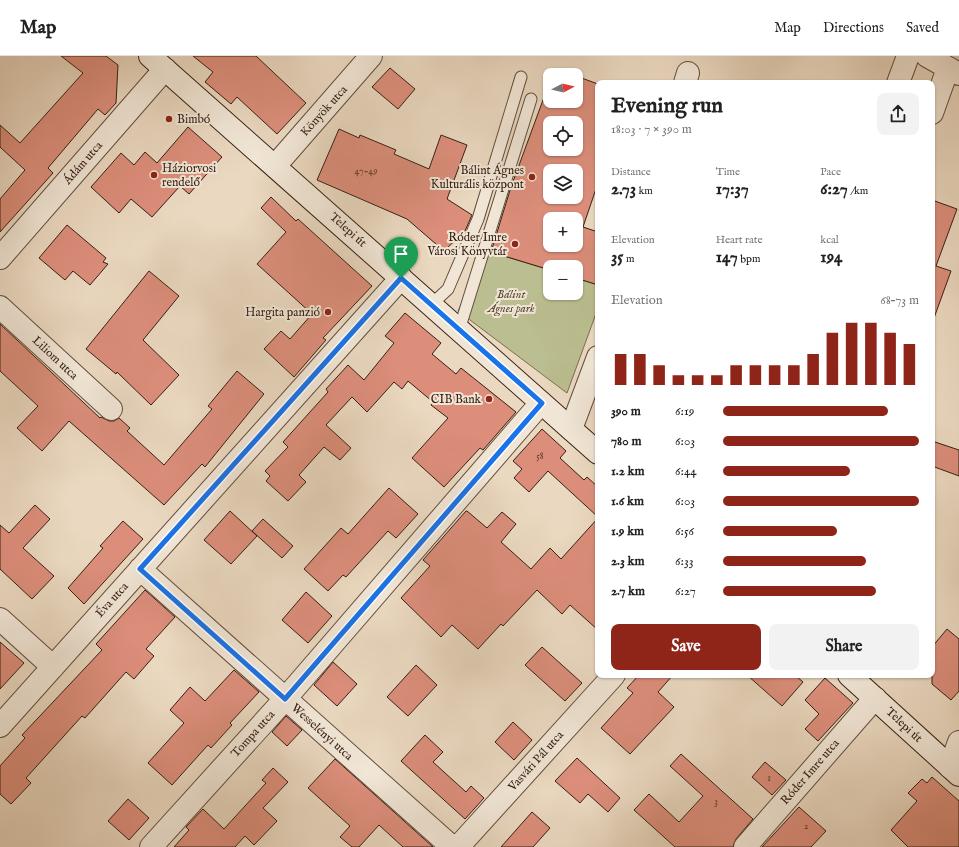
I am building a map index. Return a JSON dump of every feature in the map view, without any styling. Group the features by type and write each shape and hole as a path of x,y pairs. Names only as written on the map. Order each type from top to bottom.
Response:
{"street":[{"path":"899,80 908,56"},
{"path":"927,56 954,71 935,107"},
{"name":"Telepi út","path":"158,62 595,450"},
{"name":"Ádám utca","path":"0,258 158,62"},
{"name":"Könyök utca","path":"275,166 366,63"},
{"name":"Éva utca","path":"0,726 401,278"},
{"name":"Liliom utca","path":"0,307 110,409"},
{"path":"571,429 595,365"},
{"name":"Tompa utca","path":"152,847 285,699 542,403"},
{"name":"Wesselényi utca","path":"140,569 452,847"},
{"path":"0,619 53,667"},
{"name":"Vasvári Pál utca","path":"458,847 611,678"},
{"name":"Telepi út","path":"852,678 955,771"},
{"name":"Róder Imre utca","path":"744,847 875,698"},
{"path":"955,771 959,742"}],"lane":[{"path":"431,305 448,289 478,219 521,77"},
{"path":"459,330 531,99"}],"green space":[{"name":"Bálint Ágnes park","path":"487,251 543,268 543,300 583,300 583,280 595,284 595,316 567,393 458,311"}],"building":[{"path":"61,56 106,56 118,65 116,103 105,115 98,109 48,168 53,173 0,232 0,199 25,170 0,147 0,125 20,143 83,73"},
{"path":"193,56 256,56 306,103 277,134 237,97 231,104 205,82 213,72"},
{"path":"390,68 415,89 398,109 372,87"},
{"name":"Bálint Ágnes Kulturális központ","path":"583,79 595,83 595,192 583,227 595,231 595,284 583,280 583,260 543,260 543,268 491,252 511,187 543,100 543,108 583,108"},
{"name":"Háziorvosi rendelő","path":"188,127 222,157 189,194 180,186 152,217 131,199 119,213 91,187 121,153 134,165 145,152 157,163"},
{"path":"339,129 359,138 360,135 396,150 394,154 429,169 441,135 467,145 447,199 472,215 465,231 444,251 407,219 317,180"},
{"path":"271,197 296,221 298,219 372,286 323,338 326,340 294,377 264,349 281,331 290,339 312,314 257,264 286,232 261,208"},
{"path":"935,201 957,209 936,266 951,271 935,315"},
{"path":"67,225 106,258 103,262 108,264 90,285 73,271 65,280 39,258"},
{"path":"149,271 179,296 143,340 179,375 151,405 117,372 116,374 86,349"},
{"path":"405,313 441,343 432,354 456,374 461,368 516,412 483,450 480,448 444,487 412,458 448,418 431,405 433,402 408,381 402,389 394,382 367,412 352,397 326,425 351,448 340,460 324,447 299,475 306,482 288,501 266,481 270,476 265,471 288,447 283,442 328,392 326,389 348,365 364,380 394,343 385,336"},
{"path":"0,324 100,418 114,421 119,418 130,428 127,431 164,465 212,409 208,406 237,371 264,394 205,467 202,464 164,505 69,421 42,451 17,428 38,406 0,371"},
{"path":"542,429 566,451 560,458 584,480 587,477 595,484 595,514 548,471 529,492 514,478 522,469 513,461"},
{"path":"935,442 959,450 959,476 935,467"},
{"path":"389,488 418,514 396,538 388,531 346,577 343,575 328,591 304,569 341,528 348,534"},
{"path":"35,505 50,519 23,548 54,576 32,599 0,569 0,525 9,533"},
{"path":"230,511 257,536 231,564 204,540"},
{"path":"466,511 487,528 502,512 516,524 501,542 531,569 550,548 561,559 595,521 595,627 570,605 562,614 537,590 503,626 501,624 478,649 452,625 441,637 401,598 430,566 423,560"},
{"path":"263,519 293,546 282,558 252,531"},
{"path":"123,521 143,539 84,604 68,588 103,548 100,546"},
{"path":"145,590 175,617 146,649 154,656 134,679 126,672 85,718 82,716 26,778 31,783 11,804 0,794 0,766 25,738 22,735 102,650 96,644"},
{"path":"306,592 332,616 308,643 282,620"},
{"path":"947,629 959,639 959,691 951,700 932,684 932,678 935,678 935,643"},
{"path":"0,642 24,663 0,689"},
{"path":"542,647 582,683 565,701 525,665"},
{"path":"333,662 357,684 337,706 314,685"},
{"path":"416,665 437,685 408,716 387,697"},
{"path":"234,670 259,692 230,723 232,725 211,748 208,745 172,785 148,763 184,723 170,710 190,687 205,701"},
{"path":"636,678 670,678 658,692 674,707 630,754 601,728 633,693 627,688"},
{"path":"750,678 798,678 803,682 782,706"},
{"path":"825,678 853,703 818,741 805,729 819,714 805,700"},
{"path":"286,716 302,730 287,746 272,732"},
{"path":"513,722 532,740 514,760 495,742"},
{"path":"425,735 443,752 433,762 466,792 471,786 484,798 465,819 401,761"},
{"path":"681,754 753,819 736,839 733,847 675,847 634,810 649,794 679,822 703,796 670,766"},
{"path":"577,758 620,798 608,812 588,794 580,803 555,781"},
{"path":"335,759 433,847 403,847 379,825 359,847 352,847 340,837 350,826 308,788"},
{"path":"765,762 786,780 772,795 752,777"},
{"path":"273,768 288,782 263,808 277,821 254,845 245,836 235,847 174,847 189,830 186,827 203,809 224,829 266,783 262,780"},
{"path":"932,777 959,801 959,847 908,847 891,830 917,801 908,793 922,779 927,783"},
{"path":"128,799 149,818 129,840 108,821"},
{"path":"799,807 826,831 811,847 762,847"},
{"path":"532,812 550,828 533,847 501,847"}],"place":[{"name":"Bimbó","path":"169,119"},
{"name":"Háziorvosi rendelő","path":"154,175"},
{"name":"Bálint Ágnes Kulturális központ","path":"532,177"},
{"name":"Róder Imre Városi Könyvtár","path":"515,244"},
{"name":"Hargita panzió","path":"328,312"},
{"name":"CIB Bank","path":"489,399"}],"route":[{"path":"401,278 542,403 285,699 140,569 401,278"}]}
